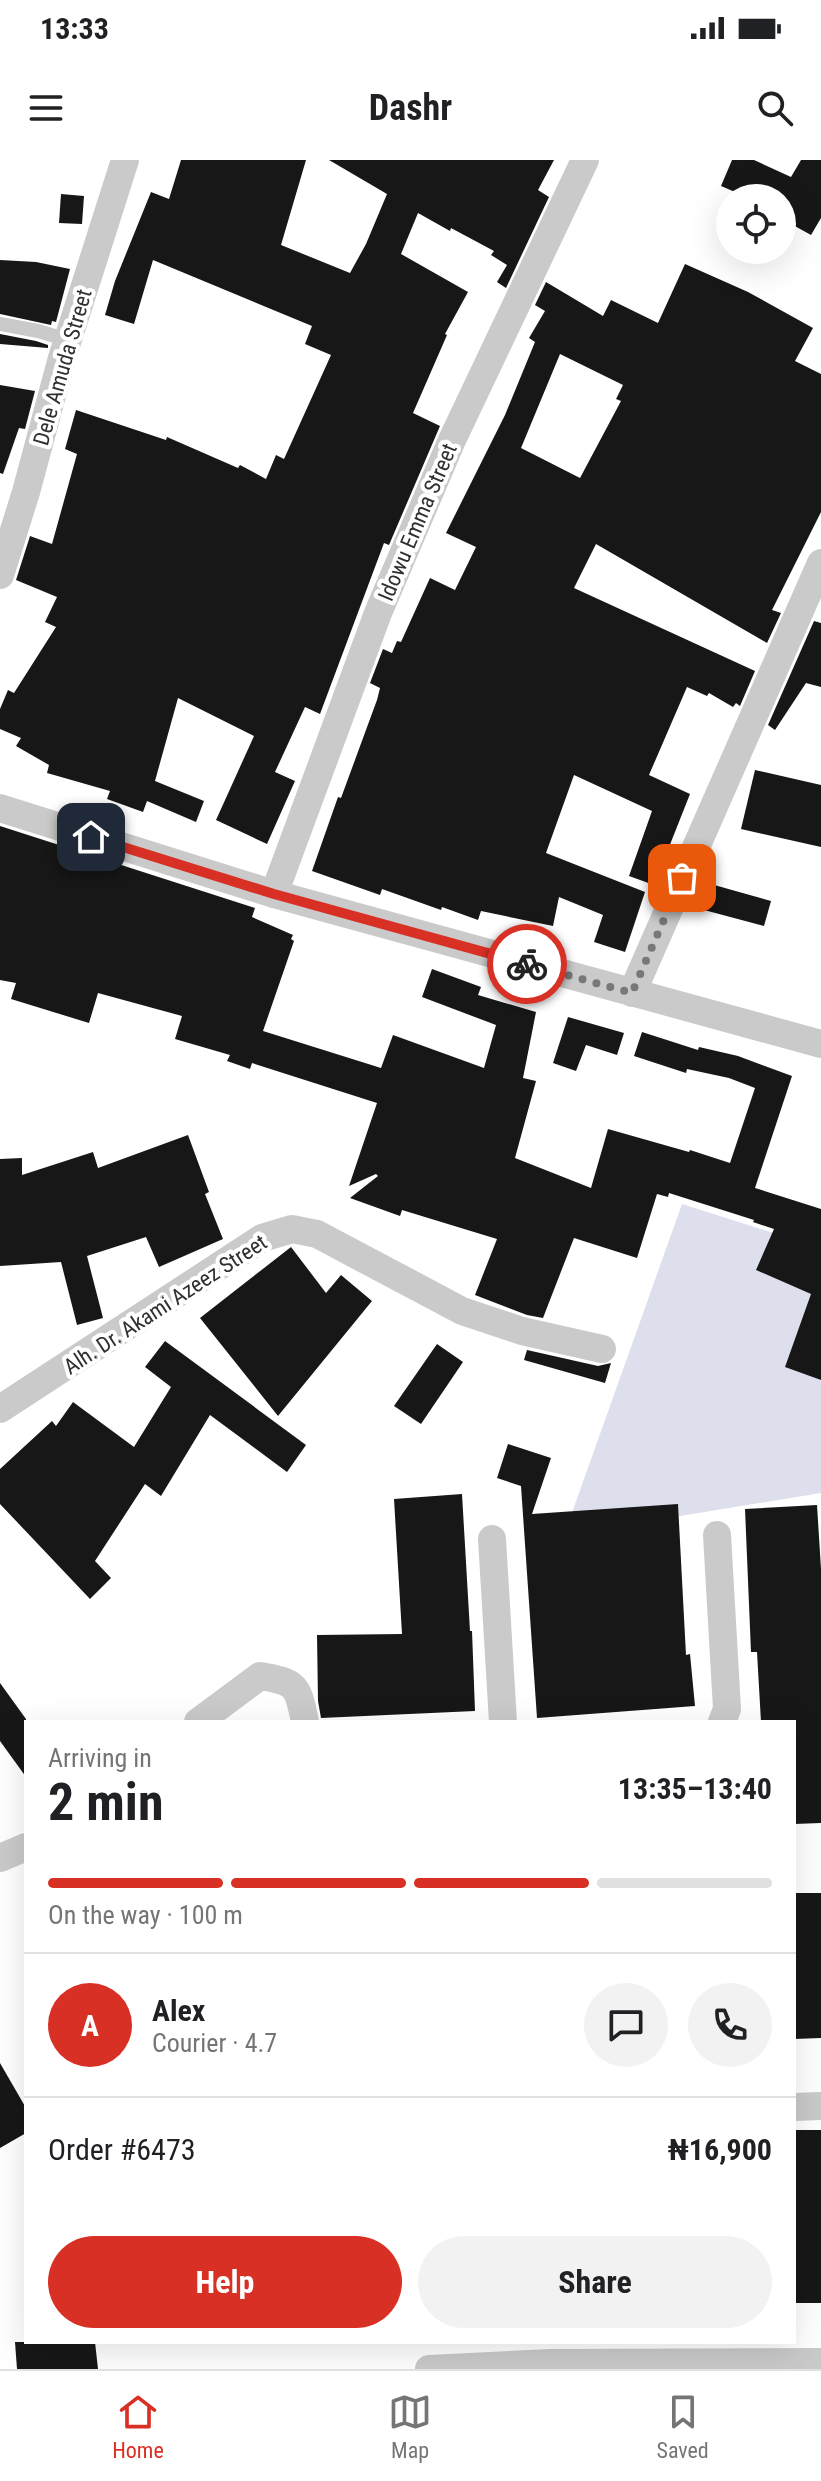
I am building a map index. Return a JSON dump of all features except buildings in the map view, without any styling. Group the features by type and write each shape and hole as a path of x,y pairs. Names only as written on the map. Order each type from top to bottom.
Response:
{"street":[{"name":"Dele Amuda Street","path":"0,575 68,340 125,160"},
{"name":"Idowu Emma Street","path":"274,894 378,613 452,440 585,160"},
{"path":"632,993 821,563"},
{"path":"0,808 274,894 821,1044"},
{"name":"Alh. Dr. Akami Azeez Street","path":"0,1409 262,1238 292,1229 317,1234 462,1311 522,1331 602,1349"},
{"path":"717,1535 727,1709 723,1720"},
{"path":"492,1539 503,1720"},
{"path":"201,1720 260,1676 287,1680 300,1695 305,1720"},
{"path":"0,1858 24,1848"},
{"path":"796,2107 821,2106"},
{"path":"429,2369 551,2366 677,2352 750,2365 821,2362"}],"lane":[{"path":"0,324 68,340"}],"shaded area":[{"path":"682,1204 821,1248 821,1493 564,1535"}],"way so far":[{"path":"527,964 632,993 682,878"}],"route":[{"path":"91,837 274,894 527,964"}]}
